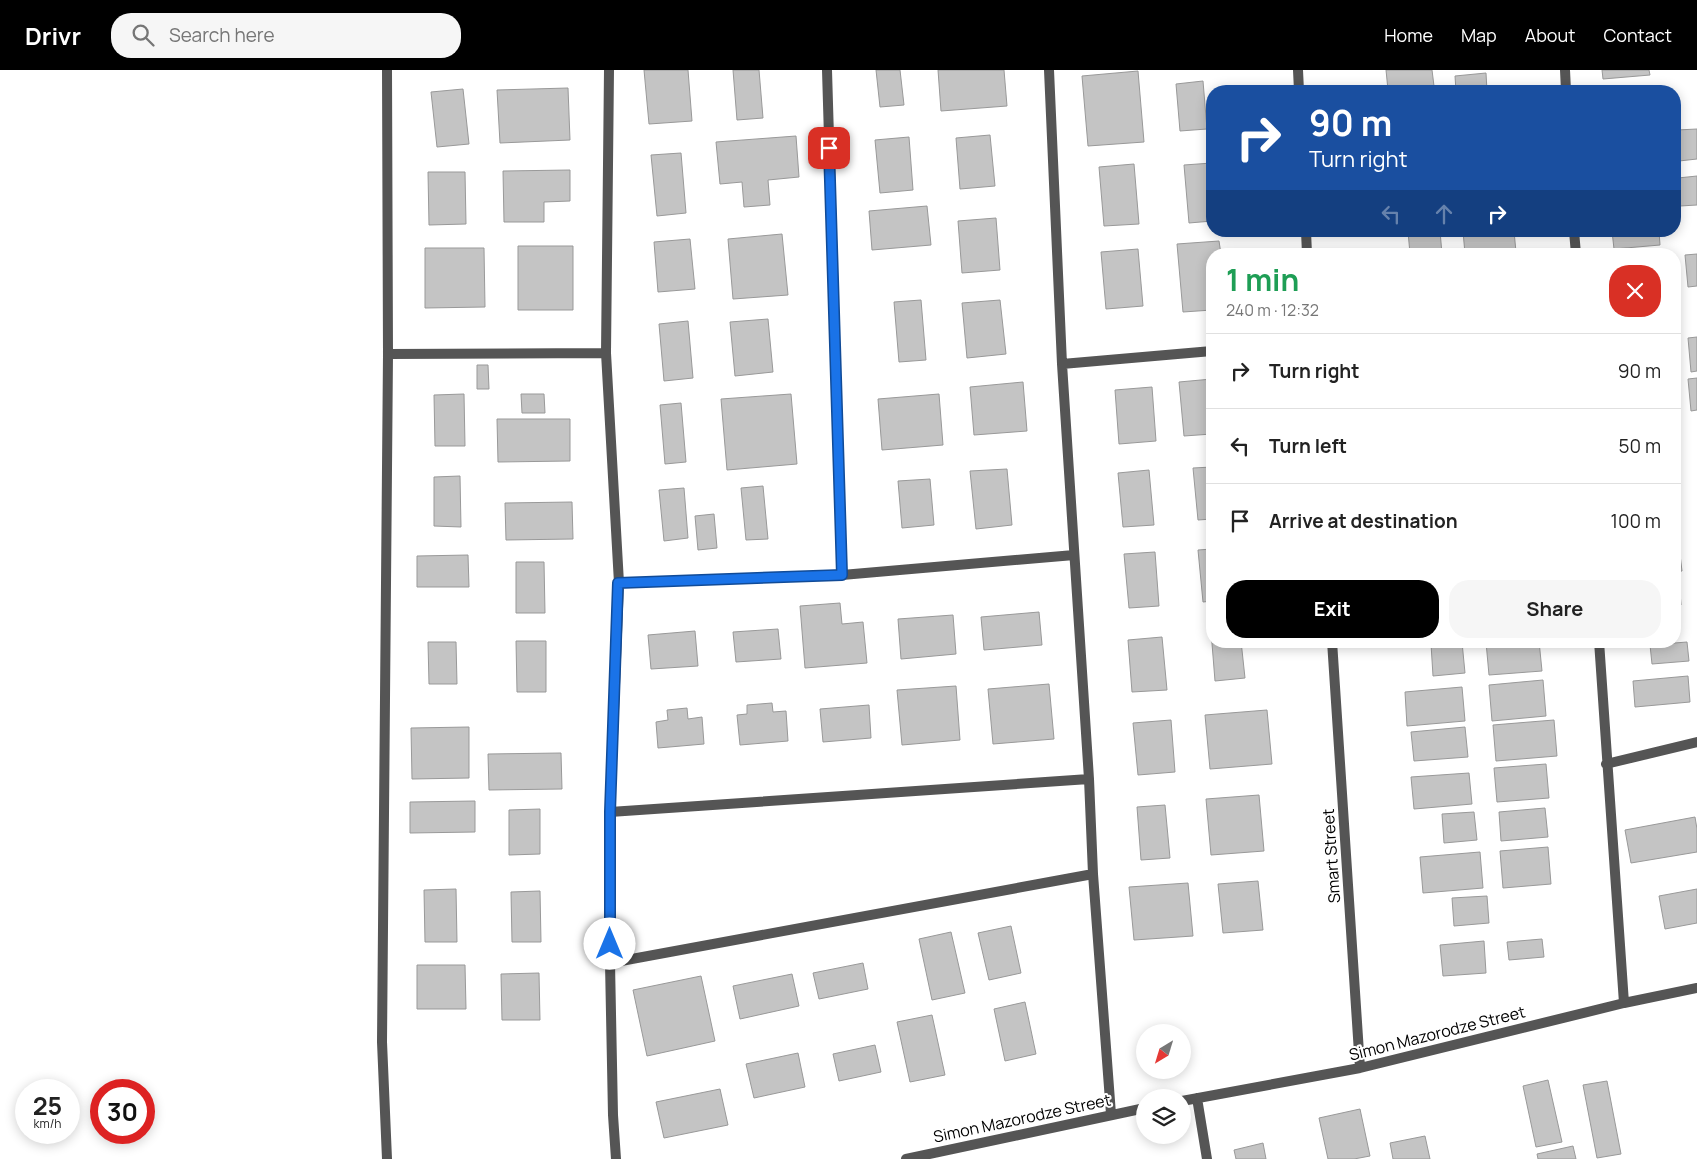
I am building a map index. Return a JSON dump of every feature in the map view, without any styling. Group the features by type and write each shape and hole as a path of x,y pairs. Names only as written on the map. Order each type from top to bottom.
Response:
{"street":[{"path":"387,70 388,354 382,1032 387,1159"},
{"path":"609,70 606,353 618,583 610,812 610,963 613,1115 616,1159"},
{"path":"827,70 842,575"},
{"path":"1049,70 1062,364 1089,779 1093,874 1111,1114"},
{"path":"1298,70 1299,85"},
{"path":"1565,70 1566,85"},
{"path":"1062,364 1206,352"},
{"path":"388,354 606,353"},
{"path":"618,583 842,575 1074,555"},
{"name":"Smart Street","path":"1332,648 1360,1068"},
{"path":"1599,648 1624,1003"},
{"path":"1606,764 1697,742"},
{"path":"610,812 1089,779"},
{"path":"610,963 1093,874"},
{"name":"Simon Mazorodze Street","path":"1191,1099 1360,1068 1624,1003 1697,988"},
{"path":"1197,1098 1207,1159"},
{"name":"Simon Mazorodze Street","path":"906,1159 1136,1110"}],"building":[{"path":"644,70 688,70 692,121 649,124"},
{"path":"733,70 759,70 763,118 737,120"},
{"path":"876,70 900,70 904,105 880,107"},
{"path":"938,70 1004,70 1007,106 941,111"},
{"path":"1386,70 1432,70 1434,85 1388,85"},
{"path":"1602,70 1649,70 1650,75 1603,79"},
{"path":"1138,71 1144,142 1088,146 1082,76"},
{"path":"1486,73 1487,85 1456,85 1455,76"},
{"path":"1203,81 1206,129 1180,131 1176,84"},
{"path":"568,88 570,140 500,143 497,90"},
{"path":"463,89 469,144 437,147 431,92"},
{"path":"1697,129 1697,159 1681,161 1681,130"},
{"path":"990,135 995,186 960,189 956,138"},
{"path":"796,136 799,177 768,180 770,205 744,207 742,182 720,184 716,142"},
{"path":"909,137 913,190 880,193 875,140"},
{"path":"681,153 686,213 657,216 651,155"},
{"path":"1206,163 1206,222 1189,223 1184,165"},
{"path":"1134,164 1139,224 1104,226 1099,167"},
{"path":"570,170 570,201 544,202 544,222 504,222 503,171"},
{"path":"428,172 465,172 466,224 429,225"},
{"path":"1697,176 1697,205 1681,206 1681,178"},
{"path":"927,206 931,245 872,250 869,211"},
{"path":"996,218 1000,270 962,273 958,221"},
{"path":"782,234 788,295 733,299 728,239"},
{"path":"1409,237 1441,237 1441,248 1409,248"},
{"path":"1464,237 1515,237 1516,248 1464,248"},
{"path":"1613,237 1659,237 1660,245 1614,248"},
{"path":"690,239 695,289 658,292 654,242"},
{"path":"1219,241 1220,248 1206,248 1206,310 1183,312 1177,244"},
{"path":"518,246 573,246 573,310 518,310"},
{"path":"425,248 484,248 485,307 425,308"},
{"path":"1138,249 1143,306 1106,309 1101,252"},
{"path":"1697,254 1697,286 1688,287 1685,255"},
{"path":"921,300 926,360 899,362 894,302"},
{"path":"1000,300 1006,354 967,358 962,303"},
{"path":"768,319 773,372 735,376 730,322"},
{"path":"688,321 693,378 664,381 659,324"},
{"path":"1697,337 1697,371 1691,372 1688,338"},
{"path":"477,365 488,365 489,389 477,389"},
{"path":"1697,378 1697,410 1691,411 1688,379"},
{"path":"1206,380 1206,434 1184,436 1179,382"},
{"path":"1023,382 1027,431 974,435 970,387"},
{"path":"1152,387 1156,441 1119,444 1115,390"},
{"path":"464,394 465,446 435,446 434,395"},
{"path":"521,394 544,394 545,413 522,413"},
{"path":"791,394 797,464 727,470 721,399"},
{"path":"939,394 943,445 882,450 878,399"},
{"path":"681,403 686,462 665,464 660,405"},
{"path":"497,419 570,419 570,461 498,462"},
{"path":"1206,467 1206,519 1198,520 1193,468"},
{"path":"1007,469 1012,525 976,529 970,471"},
{"path":"1149,470 1154,525 1123,527 1118,473"},
{"path":"460,476 461,527 434,526 434,477"},
{"path":"930,479 934,525 902,528 898,481"},
{"path":"763,486 768,539 746,540 741,488"},
{"path":"684,488 688,538 664,541 659,490"},
{"path":"572,502 573,539 506,540 505,503"},
{"path":"714,514 717,548 698,550 695,516"},
{"path":"1206,549 1206,602 1203,602 1198,550"},
{"path":"1155,552 1159,606 1129,608 1124,554"},
{"path":"468,555 469,587 417,587 417,556"},
{"path":"516,562 544,562 545,613 516,613"},
{"path":"840,603 842,624 863,622 867,663 805,668 800,606"},
{"path":"1039,612 1042,645 984,650 981,617"},
{"path":"953,615 956,654 901,659 898,619"},
{"path":"778,629 781,659 736,662 733,632"},
{"path":"695,631 698,666 651,669 648,635"},
{"path":"1162,637 1167,690 1132,692 1128,640"},
{"path":"516,641 546,641 546,692 517,692"},
{"path":"428,642 456,642 457,684 429,684"},
{"path":"1681,642 1687,642 1689,661 1652,664 1650,648 1681,648"},
{"path":"1212,648 1242,648 1245,678 1215,681"},
{"path":"1431,648 1463,648 1465,673 1433,676"},
{"path":"1487,648 1540,648 1542,671 1489,675"},
{"path":"1688,676 1690,702 1635,707 1633,681"},
{"path":"1543,680 1546,716 1492,721 1489,685"},
{"path":"1049,684 1054,739 993,744 988,689"},
{"path":"956,686 960,740 902,745 897,690"},
{"path":"1462,687 1465,721 1407,726 1405,692"},
{"path":"772,703 773,712 786,711 788,741 740,745 737,715 747,714 747,705"},
{"path":"869,705 871,738 823,742 820,709"},
{"path":"687,708 688,719 702,717 704,744 658,748 656,722 668,720 667,710"},
{"path":"1267,710 1272,764 1210,769 1205,715"},
{"path":"1171,720 1175,772 1138,775 1133,723"},
{"path":"1554,720 1557,756 1496,761 1493,725"},
{"path":"469,727 469,778 412,779 411,728"},
{"path":"1465,727 1468,757 1414,761 1411,732"},
{"path":"561,753 562,789 489,790 488,754"},
{"path":"1546,764 1549,798 1497,802 1494,768"},
{"path":"1469,773 1472,804 1414,809 1411,777"},
{"path":"1259,795 1264,851 1211,855 1206,799"},
{"path":"475,801 475,832 410,833 410,802"},
{"path":"1165,805 1170,858 1141,860 1137,807"},
{"path":"1545,808 1548,837 1501,841 1499,812"},
{"path":"540,809 540,854 509,855 509,810"},
{"path":"1474,812 1477,840 1444,843 1442,814"},
{"path":"1695,817 1697,852 1631,863 1625,830"},
{"path":"1548,847 1551,884 1503,888 1500,851"},
{"path":"1480,852 1483,888 1423,893 1420,857"},
{"path":"1258,881 1263,930 1223,933 1218,884"},
{"path":"1188,883 1193,936 1134,940 1129,887"},
{"path":"456,889 457,942 425,942 424,890"},
{"path":"1697,889 1697,923 1665,929 1659,896"},
{"path":"540,891 541,942 512,942 511,892"},
{"path":"1487,896 1489,923 1454,926 1452,898"},
{"path":"1011,926 1021,973 989,980 978,933"},
{"path":"951,932 965,993 932,1000 919,939"},
{"path":"1542,939 1544,957 1509,960 1507,942"},
{"path":"1484,941 1486,973 1443,976 1440,945"},
{"path":"863,963 868,989 819,999 813,973"},
{"path":"417,965 465,965 466,1009 417,1009"},
{"path":"539,973 540,1020 502,1020 501,974"},
{"path":"792,974 799,1006 740,1019 733,986"},
{"path":"701,976 715,1041 647,1056 633,990"},
{"path":"1025,1002 1036,1054 1005,1061 994,1009"},
{"path":"932,1015 945,1075 910,1082 897,1022"},
{"path":"875,1045 881,1072 839,1081 833,1054"},
{"path":"798,1053 805,1087 754,1098 746,1064"},
{"path":"1548,1080 1562,1142 1536,1147 1523,1086"},
{"path":"1607,1081 1621,1154 1597,1158 1583,1085"},
{"path":"720,1089 728,1125 664,1138 656,1102"},
{"path":"1360,1109 1370,1156 1354,1159 1328,1159 1319,1118"},
{"path":"1425,1136 1430,1159 1393,1159 1390,1143"},
{"path":"1263,1143 1266,1159 1236,1159 1234,1150"},
{"path":"1573,1146 1576,1159 1538,1159 1537,1154"}],"route":[{"path":"610,944 610,812 618,583 842,575 829,148"}]}
